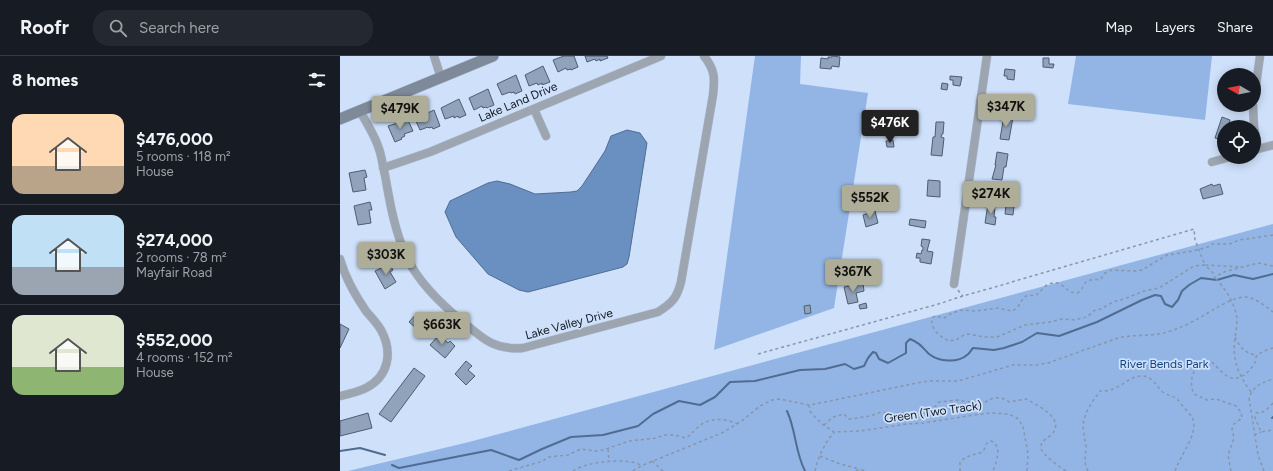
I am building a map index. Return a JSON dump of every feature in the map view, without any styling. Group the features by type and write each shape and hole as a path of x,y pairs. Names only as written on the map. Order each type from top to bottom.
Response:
{"street":[{"path":"434,56 440,78"},
{"path":"340,119 493,56"},
{"name":"Lake Land Drive","path":"383,168 430,152 661,56"},
{"name":"Lake Valley Drive","path":"360,111 376,140 380,152 396,228 412,268 430,291 441,302 486,342 504,348 516,349 529,347 658,312 673,301 681,282 714,84 712,68 704,56"},
{"path":"954,284 988,56"},
{"path":"1258,68 1260,56"},
{"path":"534,109 546,136"},
{"path":"1261,149 1273,145"},
{"path":"1212,162 1217,161"},
{"path":"340,259 354,292 381,330 387,346 388,360 384,370 373,384 340,396"}],"path":[{"path":"758,354 995,288 1194,229 1195,240 1205,265 1214,274 1236,312 1235,363 1251,392"},
{"path":"1242,267 1205,265 1194,266 1159,288 1144,291 1113,302 1101,309 1095,310 1087,316 1076,320 1062,319 1026,325 996,337 984,337 968,334 956,340 948,341 935,331 931,324 932,318 935,316 944,318 956,311 998,308 1012,312 1018,308 1026,295 1035,296 1040,290 1048,285 1057,283 1076,294 1085,283 1101,278 1107,271 1139,271 1150,266 1167,254 1185,253 1208,247 1212,244 1230,244 1239,240 1273,235"},
{"path":"1215,278 1220,274 1258,263 1273,266"},
{"path":"959,297 960,293"},
{"path":"633,471 652,461 724,432 738,424 760,406 772,400 779,399 809,404 838,400 929,381 958,382 1014,365 1036,365 1048,363 1118,338 1168,332 1193,322 1231,301 1246,297 1253,299 1273,312"},
{"path":"1235,337 1247,353 1257,355 1273,348"},
{"path":"1231,471 1228,454 1234,438 1232,429 1234,424 1242,418 1241,412 1236,406 1231,404 1216,399 1207,400 1194,394 1191,390 1191,383 1196,367 1207,362 1213,363 1227,376 1234,378 1242,377 1255,363 1257,355"},
{"path":"1088,471 1085,464 1086,442 1083,434 1086,413 1100,391 1112,390 1139,376 1147,376 1152,379 1166,394 1176,398 1192,417 1194,430 1175,471"},
{"path":"1264,471 1258,454 1254,435 1249,398 1255,386 1273,379"},
{"path":"824,425 833,417 844,414 849,419 870,416 881,412 919,416 930,412 940,402 957,400 982,404 991,398 997,397 1009,402 1026,399 1047,411 1054,420 1056,425 1055,429 1052,435 1043,441 1041,450 1056,465 1066,471"},
{"path":"1261,432 1255,418 1256,413 1262,413 1273,403"},
{"path":"809,404 812,414 834,432 828,439 817,462 815,471"},
{"name":"Green (Two Track)","path":"834,432 860,431 992,413 1009,414 1017,418 1023,426 1028,454 1028,471"},
{"path":"509,471 543,461 548,457 568,455 581,449 595,451 608,449 629,441 657,438 663,435 674,435 686,438 690,436 698,426 709,420 730,420 738,424"},
{"path":"1254,435 1273,430"},
{"path":"960,471 960,462 963,459 983,452 987,443 991,441 995,442 998,449 998,455 993,471"},
{"path":"608,449 609,462"},
{"path":"820,456 840,464 865,471"},
{"path":"652,461 663,471"},
{"path":"573,471 590,464 609,462 637,462 641,466"},
{"path":"856,471 860,469"}],"green space":[{"path":"755,56 801,56 800,84 868,93 834,308 714,350"},
{"path":"1076,56 1212,56 1205,120 1068,104"},
{"name":"River Bends Park","path":"1273,224 1273,471 348,471 469,442"}],"shaded area":[{"path":"627,130 640,133 647,143 629,257 627,264 623,267 528,292 519,290 488,274 456,237 445,212 450,201 488,183 497,181 510,184 535,194 577,191 582,186 605,151 611,136"}],"building":[{"path":"564,56 574,56 578,67 571,70 567,70 566,68 558,72 553,60"},
{"path":"585,56 607,56 608,58 600,61 600,59 596,61 595,59 587,62"},
{"path":"828,57 840,57 839,67 832,66 831,69 820,68 821,58 828,59"},
{"path":"1043,58 1049,58 1049,64 1054,64 1053,68 1043,67"},
{"path":"543,66 550,82 542,85 542,83 538,85 537,83 529,86 525,75"},
{"path":"1005,69 1015,70 1014,80 1007,79 1007,76 1004,76"},
{"path":"516,75 522,91 515,94 514,92 510,92 502,95 497,84"},
{"path":"950,76 962,77 960,86 953,85 953,80 950,80"},
{"path":"942,83 948,84 947,90 941,89"},
{"path":"488,89 494,105 487,108 483,108 482,106 474,110 469,98"},
{"path":"459,99 466,115 459,118 458,116 454,118 454,116 445,119 441,108"},
{"path":"434,110 440,126 433,129 432,127 428,127 420,130 415,119"},
{"path":"1004,115 1013,117 1009,140 1000,139"},
{"path":"1222,117 1230,120 1221,120"},
{"path":"408,120 413,131 404,134 405,136 401,138 402,139 395,142 388,126"},
{"path":"936,122 944,122 943,134 941,137 944,138 942,156 931,155 933,137 935,137"},
{"path":"893,140 894,147 887,147 886,141"},
{"path":"997,152 1008,154 1002,180 992,179 996,165"},
{"path":"365,170 367,177 364,178 366,190 353,192 349,173"},
{"path":"928,180 940,181 940,197 927,196"},
{"path":"1212,184 1213,186 1220,184 1223,194 1203,199 1200,189"},
{"path":"370,202 372,210 369,210 371,223 358,225 354,206"},
{"path":"988,204 995,206 995,225 985,223"},
{"path":"1006,205 1014,206 1013,215 1005,214"},
{"path":"875,211 878,223 866,227 863,215"},
{"path":"910,219 926,221 925,228 909,225"},
{"path":"922,239 930,240 927,251 933,252 931,264 920,262 920,258 916,258 917,253 921,254 923,250 923,247 921,246"},
{"path":"389,264 393,270 390,272 396,282 385,289 375,271"},
{"path":"863,283 864,291 856,293 858,302 848,304 844,287"},
{"path":"866,303 867,308 860,309 859,305"},
{"path":"810,305 811,313 805,314 804,306"},
{"path":"417,313 427,321 429,318 434,323 424,335 409,322"},
{"path":"340,324 349,329 340,348"},
{"path":"439,335 448,343 450,341 455,346 445,358 430,345"},
{"path":"466,361 472,366 468,370 475,376 466,385 455,374"},
{"path":"414,368 425,376 391,422 379,414"},
{"path":"368,413 372,428 340,436 340,421"}],"waterway":[{"path":"392,465 399,468 491,450 519,460 571,437 603,435 638,426 653,414 679,401 700,405 715,397 730,382 755,381 800,370 825,369 845,364 854,369 864,366 873,352 876,353 879,359 888,363 906,353 906,343 910,339 919,344 933,357 943,360 954,360 963,358 973,348 994,350 1004,348 1022,342 1037,333 1059,336 1097,322 1155,295 1161,296 1165,304 1172,307 1178,300 1182,291 1201,278 1217,280 1234,275 1253,279 1273,274"},
{"path":"787,411 799,456 805,471"},
{"path":"340,451 360,448 385,455"}]}
